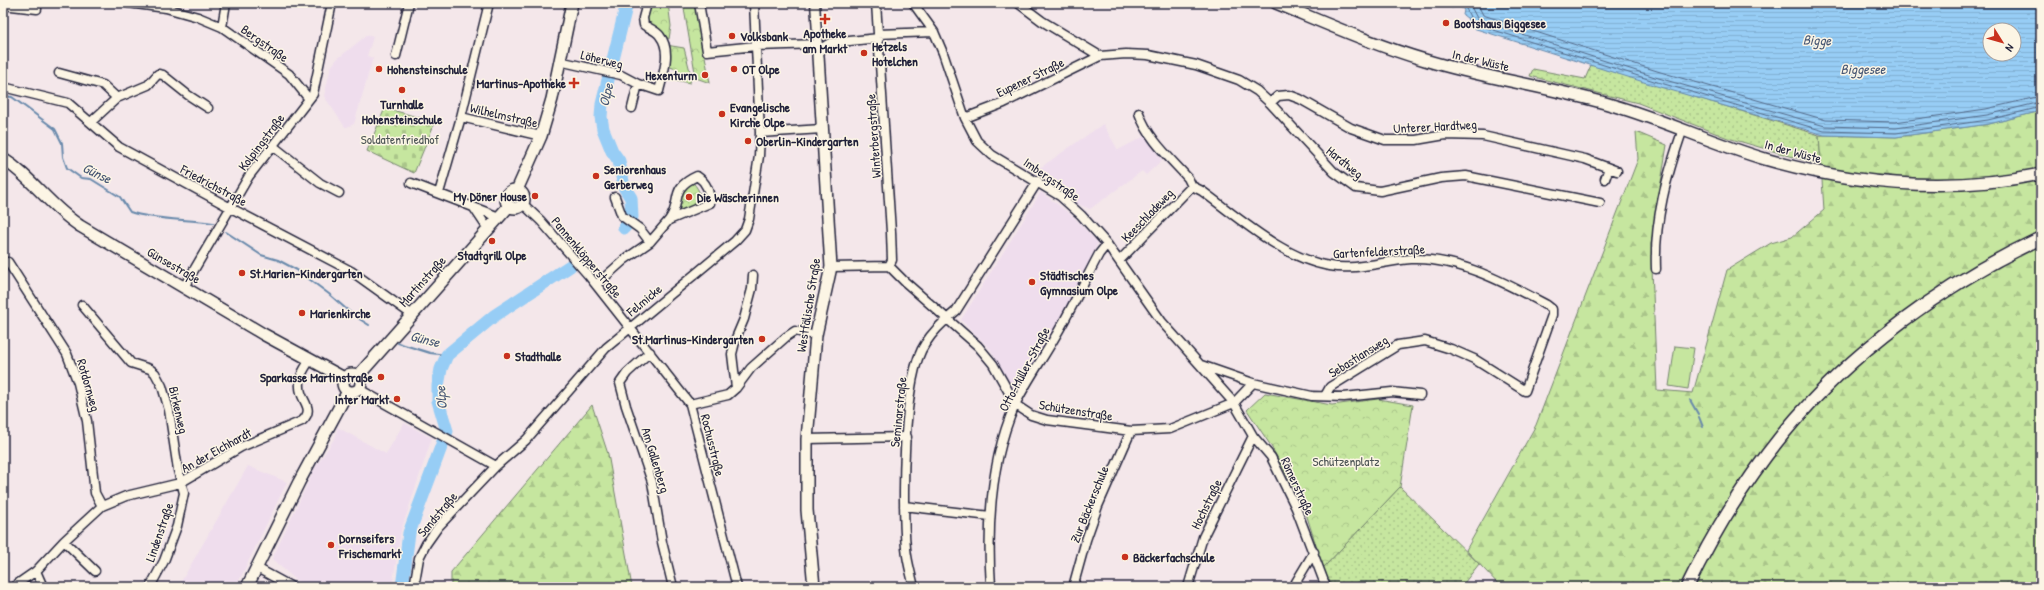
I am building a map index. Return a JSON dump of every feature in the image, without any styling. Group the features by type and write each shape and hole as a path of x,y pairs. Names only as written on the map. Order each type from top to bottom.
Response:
{"main road":[{"path":"1687,587 1718,527 1760,464 1784,433 1849,366 1901,322 1952,287 2004,256 2041,238"}],"street":[{"name":"Bergstraße","path":"128,3 166,8 192,15 222,27 289,74 309,98"},
{"path":"222,27 226,3"},
{"name":"Kolpingstraße","path":"184,287 229,207 249,176 313,94 332,3"},
{"path":"396,56 409,3"},
{"path":"439,193 461,117 489,3"},
{"path":"517,190 524,196 523,204 518,208 509,206 506,199 507,194 517,190 541,136 552,99 572,3"},
{"path":"698,3 707,51 756,46 818,44"},
{"name":"Felmicke","path":"496,466 526,440 606,348 735,241 745,230 749,219 759,156 760,133 754,3"},
{"name":"Westfälische Straße","path":"814,587 806,510 807,440 816,335 831,267 815,3"},
{"name":"Winterbergstraße","path":"876,3 892,246 892,260 889,266"},
{"name":"Imbergstraße","path":"912,3 934,32 943,53 964,118 977,141 992,155 1038,181 1073,207 1107,244 1162,322 1234,403"},
{"path":"1018,3 1042,21 1102,55"},
{"name":"In der Wüste","path":"1276,3 1392,49 1425,60 1615,106 1757,156 1832,176 1899,184 1952,184 1994,182 2041,174"},
{"path":"3,5 37,9"},
{"name":"Löherweg","path":"559,61 610,72 659,91 666,61 665,47 660,35 644,25 643,18 646,7"},
{"path":"817,32 822,39 830,42 879,36 934,32"},
{"path":"818,56 822,48 830,42"},
{"name":"Hardtweg","path":"1102,55 1148,55 1196,65 1239,80 1257,91 1334,172 1356,188 1380,190 1441,178 1466,176 1600,203"},
{"name":"Eupener Straße","path":"964,118 1004,103 1102,55"},
{"path":"59,73 104,85 117,98"},
{"path":"91,122 117,98 148,85 158,74 163,75 188,95 208,108"},
{"path":"632,108 638,84"},
{"name":"Friedrichstraße","path":"3,88 68,104 119,147 351,271 411,314"},
{"name":"Unterer Hardtweg","path":"1270,103 1278,96 1289,95 1300,99 1351,128 1385,140 1416,140 1445,135 1483,136 1585,159 1613,170 1605,179"},
{"name":"Gartenfelderstraße","path":"1139,113 1144,126 1152,138 1188,178 1192,186 1202,191 1289,252 1330,267 1346,267 1410,259 1447,263 1506,284 1552,309"},
{"name":"Wilhelmstraße","path":"461,117 541,136"},
{"path":"760,133 822,129"},
{"path":"1656,269 1657,228 1661,204 1668,171 1683,129"},
{"path":"273,146 320,183 340,193"},
{"name":"Günsestraße","path":"3,159 15,166 65,217 310,360 344,378"},
{"path":"596,285 624,260 650,242 670,220 679,188 687,180 697,176 703,179 710,195 710,203 670,220"},
{"name":"Seminarstraße","path":"914,587 906,547 904,506 911,380 924,344 947,318 956,311 1038,181"},
{"path":"411,183 498,217"},
{"name":"Keeschladeweg","path":"1119,261 1192,186"},
{"path":"615,197 622,216 642,231 650,242"},
{"name":"Pannenklöpperstraße","path":"523,204 541,221 630,327"},
{"name":"Martinstraße","path":"358,376 411,314 509,206"},
{"path":"473,208 488,228"},
{"name":"Otto-Müller-Straße","path":"991,587 989,557 990,516 1002,446 1016,405 1056,336 1099,254 1107,244"},
{"name":"Rotdornweg","path":"8,262 67,354 78,383 87,421 95,493 102,506"},
{"path":"831,267 889,266"},
{"name":"Schützenstraße","path":"889,266 978,346 988,358 1016,405 1023,411 1047,420 1131,431 1170,428 1234,403"},
{"path":"736,388 732,354 736,338 746,312 753,275"},
{"name":"Birkenweg","path":"82,305 131,364 150,369 159,378 169,410 180,483"},
{"name":"Sebastiansweg","path":"1325,396 1330,387 1398,345 1425,341 1451,349 1474,359 1524,391 1552,315 1552,309"},
{"name":"Rochusstraße","path":"630,327 690,404 737,587"},
{"path":"690,404 728,395 736,388 751,368 786,337 795,331 808,334"},
{"name":"Am Gallenberg","path":"650,352 627,373 620,383 626,406 652,482 662,542 672,587"},
{"name":"An der Eichhardt","path":"13,587 36,572 64,541 102,506 126,496 180,483 241,447 302,421 307,416 308,409 300,393 301,375 310,360"},
{"name":"Imbergstraße","path":"1201,365 1253,383 1312,396 1344,397 1392,392 1420,395"},
{"path":"350,374 358,376 361,381 359,389 355,392 348,391 343,386 344,378 350,374"},
{"path":"1234,403 1253,383"},
{"path":"359,389 496,466"},
{"path":"247,587 299,482 348,391"},
{"name":"Römerstraße","path":"1234,403 1253,436 1272,457 1296,508 1314,552 1326,587"},
{"name":"Zur Bäckerschule","path":"1073,587 1086,540 1098,506 1131,431"},
{"name":"Hochstraße","path":"1188,587 1203,537 1253,436"},
{"path":"807,440 907,437"},
{"name":"Sandstraße","path":"414,587 419,558 431,535 496,466"},
{"name":"Lindenstraße","path":"150,587 164,560 177,526 184,493 180,483"},
{"path":"904,506 990,516"},
{"path":"64,541 95,571"},
{"path":"1293,587 1314,552"},
{"path":"257,568 292,587"},
{"path":"36,572 43,587"}],"shaded area":[{"path":"367,35 373,37 367,56 373,58 354,124 345,127 324,96 331,67 337,59"},
{"path":"1103,124 1118,150 1145,136 1162,160 1146,175 1142,171 1090,209 1077,204 1037,170"},
{"name":"Städtisches Gymnasium Olpe","path":"1041,192 1073,216 1098,243 1057,326 1028,376 1014,390 990,349 961,320"},
{"path":"404,423 432,438 401,531 392,587 308,587 297,581 272,559 315,468 336,436 337,427 386,454"},
{"path":"248,466 287,482 236,587 178,587"}],"green space":[{"path":"648,3 668,3 671,26 669,39 645,24"},
{"path":"683,3 695,3 710,83 696,78"},
{"path":"666,45 684,48 691,75 690,83 676,80 678,70 668,66"},
{"path":"1591,65 1819,135 1821,165 1728,138 1638,103 1530,76 1533,69 1585,79"},
{"name":"Soldatenfriedhof","path":"385,108 435,122 414,173 367,151"},
{"path":"2041,111 2041,587 1501,587 1466,550 1536,425 1638,159 1636,132 1667,145 1651,244 1657,390 1693,393 1727,270 1771,243 1792,237 1824,210 1819,135 1896,137 1989,124"},
{"path":"691,180 700,194 699,203 677,214 680,189"},
{"path":"1675,346 1694,348 1688,389 1669,386"},
{"name":"Schützenplatz","path":"1265,393 1332,405 1378,399 1413,405 1400,487 1323,568 1304,507 1271,446 1247,410"},
{"path":"592,405 608,454 632,587 451,587 451,572"},
{"path":"1400,487 1479,564 1461,587 1331,587 1323,568"}],"water":[{"name":"Biggesee","path":"1442,3 2041,3 2041,111 1989,124 1896,137 1824,135 1653,85 1473,28 1467,24 1468,19 1463,15 1464,10 1459,6 1452,8"}],"waterway":[{"name":"Olpe","path":"624,228 632,217 631,198 624,187 619,161 612,151 603,129 601,117 602,104 627,3"},
{"name":"Günse","path":"3,96 12,97 55,129 62,143 63,157 67,168 81,178 91,179 120,197 130,212 149,217 213,223"},
{"name":"Günse","path":"226,232 261,255 278,260 297,270 329,294 353,315 369,325"},
{"name":"Olpe","path":"402,587 409,533 447,431 438,401 438,386 441,369 447,355 494,316 570,266"},
{"name":"Günse","path":"398,343 430,353 447,355"},
{"path":"1690,400 1698,414"},
{"path":"1699,417 1703,427"}],"place":[{"name":"Apotheke am Markt","path":"825,19"},
{"name":"Bootshaus Biggesee","path":"1446,23"},
{"name":"Volksbank","path":"732,36"},
{"name":"Hetzels Hotelchen","path":"864,53"},
{"name":"Hohensteinschule","path":"379,69"},
{"name":"OT Olpe","path":"734,69"},
{"name":"Hexenturm","path":"705,75"},
{"name":"Martinus-Apotheke","path":"574,83"},
{"name":"Turnhalle Hohensteinschule","path":"402,90"},
{"name":"Evangelische Kirche Olpe","path":"722,114"},
{"name":"Oberlin-Kindergarten","path":"748,141"},
{"name":"Seniorenhaus Gerberweg","path":"596,176"},
{"name":"My Döner House","path":"535,196"},
{"name":"Die Wäscherinnen","path":"689,197"},
{"name":"Stadtgrill Olpe","path":"492,241"},
{"name":"St.Marien-Kindergarten","path":"242,273"},
{"name":"Städtisches Gymnasium Olpe","path":"1032,282"},
{"name":"Marienkirche","path":"302,313"},
{"name":"St.Martinus-Kindergarten","path":"762,339"},
{"name":"Stadthalle","path":"507,356"},
{"name":"Sparkasse Martinstraße","path":"381,377"},
{"name":"Inter Markt","path":"397,399"},
{"name":"Dornseifers Frischemarkt","path":"331,545"},
{"name":"Bäckerfachschule","path":"1125,557"}],"water label":[{"name":"Bigge","path":"1817,40"}]}
